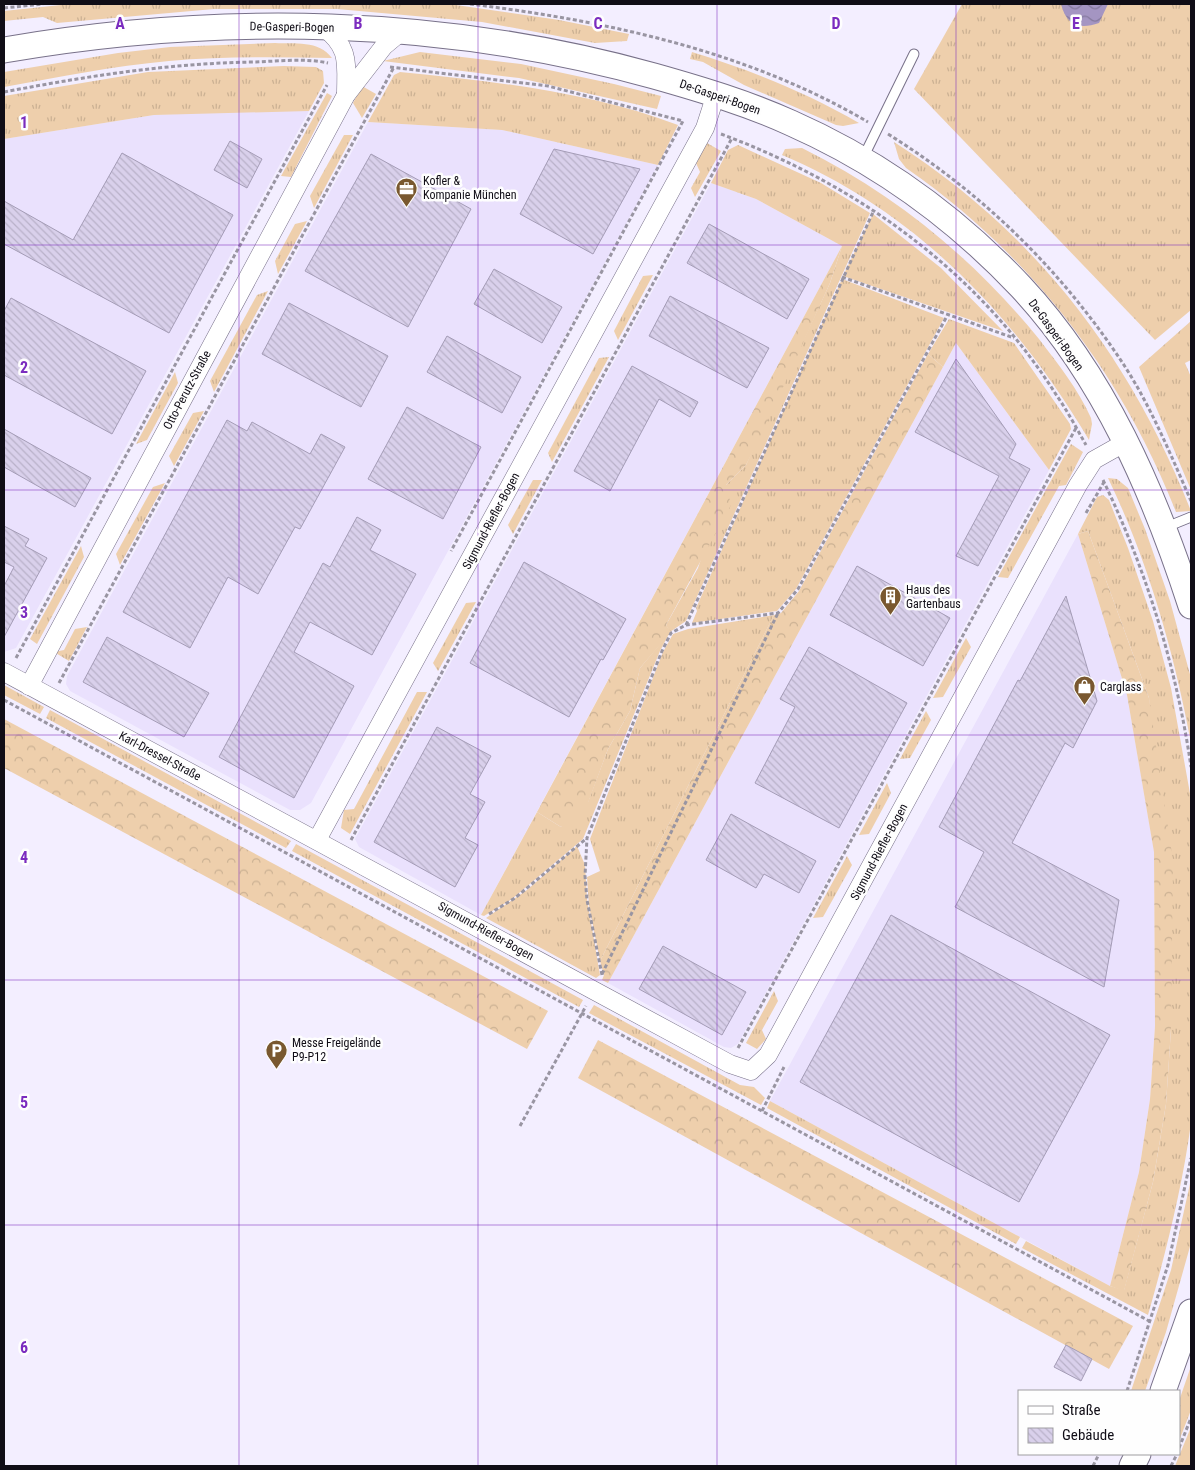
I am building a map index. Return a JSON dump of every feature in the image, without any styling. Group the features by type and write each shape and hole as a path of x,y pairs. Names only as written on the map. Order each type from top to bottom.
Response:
{"main road":[{"name":"De-Gasperi-Bogen","path":"4,50 122,33 182,28 274,25 402,31 503,43 579,56 716,94 792,123 862,160 910,190 948,220 1022,289 1066,345 1099,394 1126,442 1164,528 1191,606"},
{"path":"1164,1390 1191,1312"}],"street":[{"name":"Otto-Perutz-Straße","path":"323,27 336,37 345,51 346,96"},
{"name":"Otto-Perutz-Straße","path":"30,686 346,96 384,46 402,31"},
{"name":"Sigmund-Riefler-Bogen","path":"716,94 705,128 318,840 472,924 598,983 730,1064 751,1071 768,1055 1094,460"},
{"path":"1094,460 1126,442"},
{"name":"Karl-Dressel-Straße","path":"5,673 318,840"}],"lane":[{"path":"862,160 914,54"},
{"path":"1164,528 1191,517"}],"path":[{"path":"4,6 43,4"},
{"path":"4,92 119,72 185,64 321,62 329,63 328,71"},
{"path":"385,67 548,86 684,121 447,559"},
{"path":"52,698 394,67"},
{"path":"5,673 327,86 328,78"},
{"path":"716,132 783,158 874,210 946,266 980,298 1014,338 1057,395 1094,460 1129,539 1158,624 1178,693 1191,767"},
{"path":"344,854 732,138"},
{"path":"686,625 842,277 874,210"},
{"path":"842,277 947,316 1014,338"},
{"path":"520,1126 598,983 778,613 798,590 947,316"},
{"path":"730,1064 1076,428"},
{"path":"598,983 585,876 587,838 662,651 672,633 686,625 778,613"},
{"path":"4,700 1151,1322"},
{"path":"472,924 515,898 587,838"},
{"path":"762,1111 773,1088"},
{"path":"1127,1390 1168,1265 1191,1158"},
{"path":"1180,1446 1191,1418"}],"shaded area":[{"path":"260,110 309,111 16,648 4,652 4,139 154,115"},
{"path":"368,122 502,130 658,165 311,803 300,810 290,810 70,691 66,684 67,676"},
{"path":"711,183 756,199 842,246 481,915 359,847 355,839"},
{"path":"956,343 1049,470 738,1044 731,1048 724,1047 608,983"},
{"path":"1078,534 1127,695 1154,851 1155,1026 1150,1099 1139,1172 1110,1286 770,1101"}],"green space":[{"path":"70,4 449,4 559,20 629,34 627,41 595,43 482,22 337,9 214,9 57,23 43,17 4,21 4,11"},
{"path":"962,4 1191,4 1191,310 1155,340 914,89"},
{"path":"275,43 306,44 320,48 332,58 189,59 107,69 4,87 4,72 118,53 170,47"},
{"path":"420,52 521,64 661,96 657,109 519,78 383,61"},
{"path":"692,52 735,66 777,83 819,101 859,123 843,126 836,125 744,85 703,62 690,59"},
{"path":"284,66 316,67 323,71 324,83 309,111 154,115 4,139 4,96 148,72"},
{"path":"400,72 470,79 576,96 611,104 678,125 658,165 502,130 368,122 394,75"},
{"path":"362,86 376,94 362,118 353,103"},
{"path":"327,93 332,96 291,177 281,176"},
{"path":"344,135 353,135 314,208 310,196"},
{"path":"894,142 945,177 991,216 1034,257 1072,302 1107,350 1139,401 1167,454 1191,511 1176,512 1154,461 1128,411 1099,364 1067,320 993,238 951,202 906,168 899,159"},
{"path":"707,143 721,151 695,197 691,188 700,172 696,163"},
{"path":"738,145 821,183 870,213 686,621 670,632 666,625 698,568 726,485 746,465 830,283 842,246 756,199 711,183 728,150"},
{"path":"802,148 869,186 901,208 931,231 988,282 1039,339 1074,387 1091,418 1092,424 1089,440 1029,351 958,272 919,237 876,206 831,178 782,155 785,149"},
{"path":"873,214 941,268 1003,331 843,276"},
{"path":"307,221 278,274 275,261 295,224"},
{"path":"842,246 830,283 762,434 746,465 726,485 731,505 666,625 671,632 640,668 630,711 608,749 588,803 570,822 561,827 537,812"},
{"path":"653,275 618,340 614,331 643,276"},
{"path":"842,279 944,318 796,589 777,611 692,623 697,611 696,608"},
{"path":"268,291 214,392 210,381 257,295"},
{"path":"949,319 1014,343 1070,424 1071,429 1049,470 956,343 943,367 928,354"},
{"path":"1191,321 1191,360 1185,363 1191,377 1191,490 1139,367"},
{"path":"928,354 943,367 608,983 602,980 604,975 600,961 774,615 781,613 799,591"},
{"path":"609,357 552,462 548,453 599,358"},
{"path":"175,372 178,383 147,440 136,444"},
{"path":"204,411 174,466 169,456 193,413"},
{"path":"1071,444 1083,452 1066,485 1059,486 1008,578 998,577"},
{"path":"1108,478 1117,479 1128,488 1145,529 1170,601 1191,678 1191,743 1168,641 1158,608 1135,542"},
{"path":"533,480 542,480 513,534 508,525"},
{"path":"165,483 120,565 116,554 153,487"},
{"path":"1103,495 1109,500 1153,621 1171,688 1191,799 1191,1123 1173,1220 1148,1315 1022,1248 1026,1241 1110,1286 1124,1290 1153,1182 1166,1104 1171,1029 1149,698 1088,531 1078,534 1097,497"},
{"path":"1088,531 1149,698 1173,861 1171,1029 1166,1104 1153,1182 1124,1291 1110,1286 1139,1172 1150,1099 1155,1026 1154,852 1127,695 1078,534"},
{"path":"81,546 84,557 37,644 30,639"},
{"path":"476,602 438,671 433,663 466,603"},
{"path":"774,615 600,961 589,906 587,877 600,871 590,839 663,652 673,634 688,629"},
{"path":"87,627 69,661 54,652 64,650 75,629"},
{"path":"670,632 660,651 583,839 512,899 484,916 481,915 537,812 561,827 588,802 608,749 630,711 640,668"},
{"path":"966,638 971,647 943,697 933,698"},
{"path":"4,685 44,707 40,714 4,695"},
{"path":"417,692 427,692 350,834 341,828 344,810 354,809"},
{"path":"50,710 291,841 286,848 46,718"},
{"path":"926,711 931,720 910,758 900,759"},
{"path":"4,719 548,1011 527,1049 4,768"},
{"path":"887,783 891,793 869,834 859,835"},
{"path":"296,844 583,1000 579,1007 292,851"},
{"path":"577,846 585,865 587,899 600,975 596,978 486,918 527,890"},
{"path":"847,856 852,865 823,917 813,918"},
{"path":"774,991 778,1001 762,1030 766,1039 757,1049 746,1043"},
{"path":"594,1005 740,1085 754,1087 765,1098 761,1105 589,1013"},
{"path":"598,1040 1133,1326 1109,1369 578,1078"},
{"path":"770,1101 1020,1237 1016,1244 767,1108"},
{"path":"1191,1179 1191,1243 1166,1332 1145,1390 1131,1390 1171,1270"},
{"path":"1191,1366 1191,1410 1180,1438 1180,1398"},
{"path":"1191,1427 1191,1466 1175,1466"}],"water":[{"path":"1061,4 1108,4 1099,23 1080,26 1074,24 1066,17"}],"building":[{"path":"230,141 262,159 247,188 214,170"},
{"path":"554,149 640,169 593,254 520,214"},
{"path":"122,153 233,215 169,333 4,244 4,201 73,240"},
{"path":"371,154 471,209 408,327 305,271"},
{"path":"709,224 809,279 787,319 687,263"},
{"path":"494,269 562,307 542,343 474,304"},
{"path":"670,296 769,348 747,388 649,336"},
{"path":"11,298 146,371 112,434 4,375 4,311"},
{"path":"289,303 388,356 361,407 262,354"},
{"path":"447,336 521,377 502,413 427,372"},
{"path":"956,359 1016,444 1009,458 1030,469 978,566 956,556 999,476 915,432"},
{"path":"632,366 698,402 690,417 659,399 610,491 574,471"},
{"path":"407,407 481,447 443,519 368,479"},
{"path":"227,420 247,431 252,422 310,454 321,434 345,447 300,529 295,527 258,594 228,577 190,648 123,612"},
{"path":"4,429 91,478 75,507 4,467"},
{"path":"357,517 381,530 370,550 416,574 372,655 310,622 294,652 354,686 294,798 219,757 323,563 330,567"},
{"path":"4,526 29,539 25,546 47,558 4,637 4,586 14,567 4,562"},
{"path":"524,562 626,619 569,717 470,663"},
{"name":"Haus des Gartenbaus","path":"857,566 950,618 923,666 830,615"},
{"path":"1066,596 1097,701 1073,748 1065,743 1012,843 1119,900 1104,987 955,907 984,852 939,827 1018,680 1020,681"},
{"path":"107,637 209,693 184,737 83,682"},
{"path":"809,647 907,703 839,828 755,783 795,707 780,699"},
{"path":"437,727 491,756 470,794 485,802 465,838 478,845 455,887 374,842"},
{"path":"731,814 816,861 799,893 764,874 756,888 706,860"},
{"path":"891,915 1110,1035 1019,1202 800,1082"},
{"path":"663,946 746,992 722,1035 639,989"},
{"path":"1066,1345 1092,1359 1081,1381 1054,1367"}],"place":[{"name":"Kofler & Kompanie München","path":"407,207"},
{"name":"Haus des Gartenbaus","path":"890,616"},
{"name":"Carglass","path":"1084,706"},
{"name":"Messe Freigelände P9-P12","path":"276,1069"}]}
